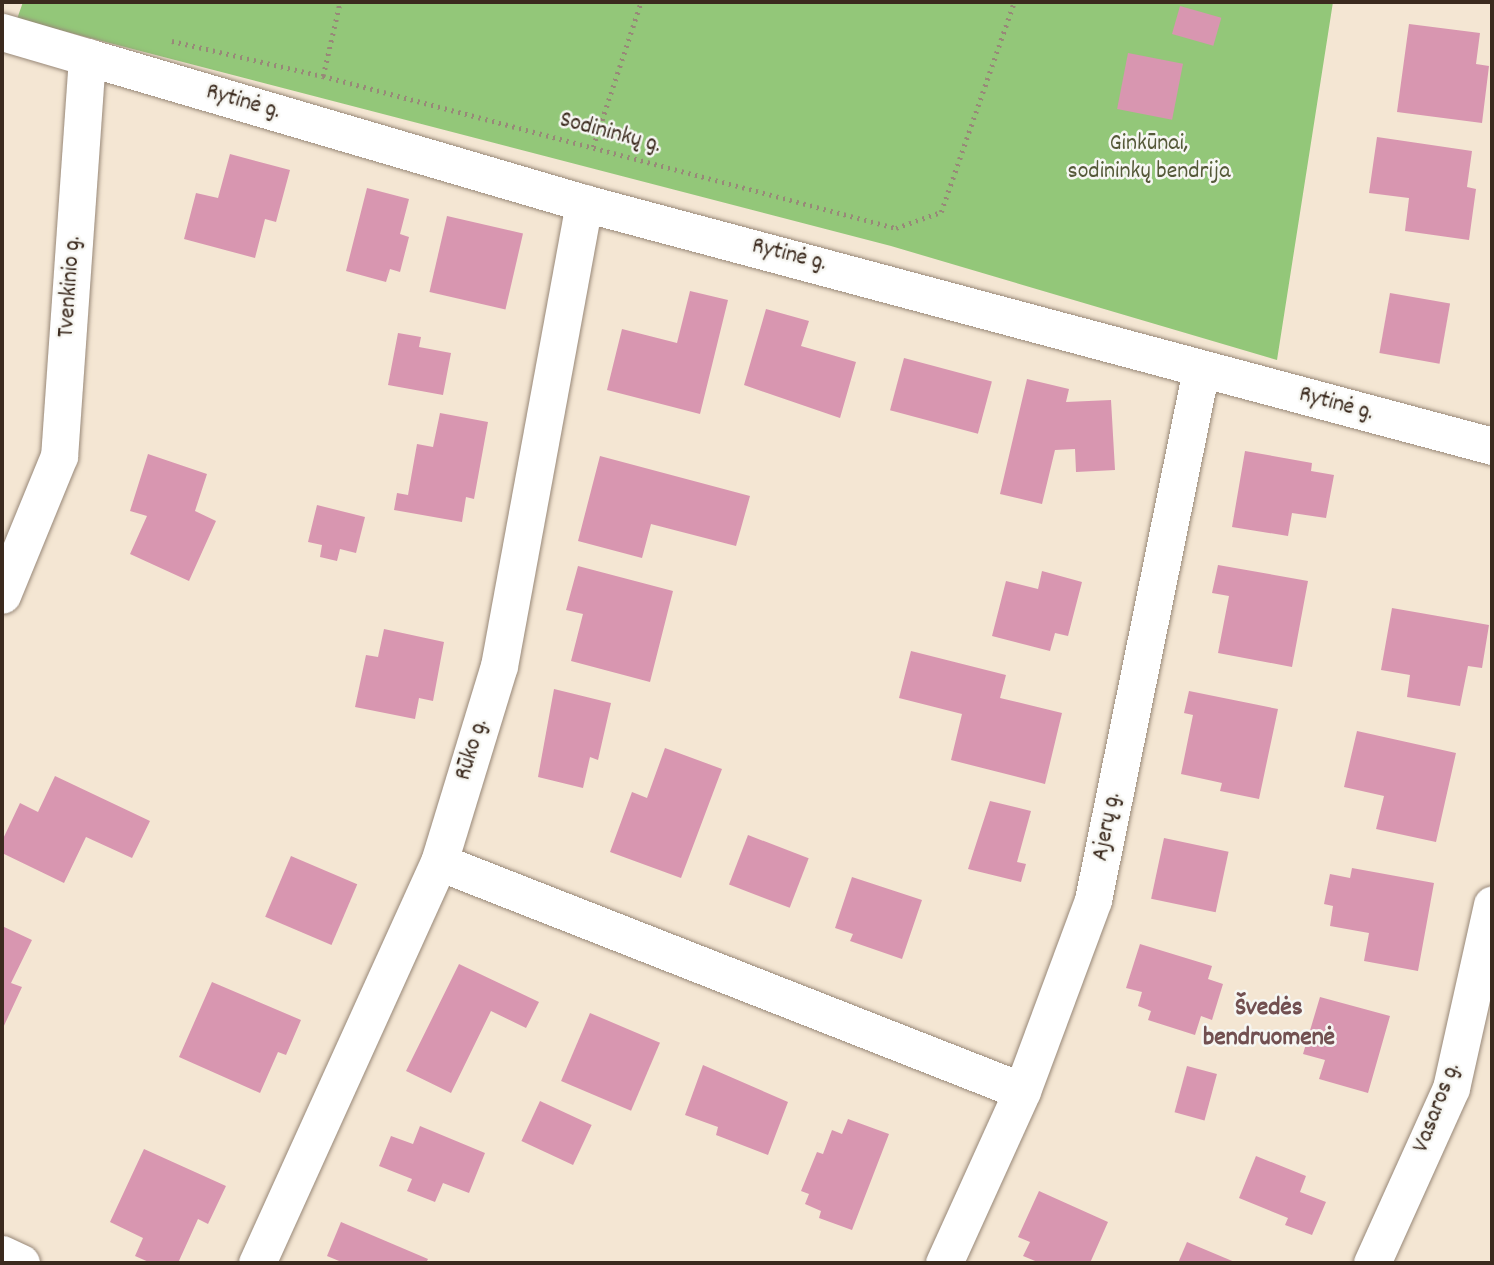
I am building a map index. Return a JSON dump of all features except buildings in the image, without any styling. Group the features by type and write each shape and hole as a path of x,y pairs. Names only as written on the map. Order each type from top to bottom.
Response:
{"street":[{"path":"2,32 88,57"},
{"name":"Rytinė g.","path":"88,57 584,203 1492,446"},
{"name":"Tvenkinio g.","path":"2,595 59,456 88,57"},
{"name":"Rūko g.","path":"257,1263 439,862 499,666 584,203"},
{"name":"Ajerų g.","path":"944,1263 1022,1091 1093,900 1200,369"},
{"path":"439,862 1022,1091"},
{"name":"Vasaros g.","path":"1372,1263 1451,1088 1492,905"},
{"path":"2,1254 21,1263"}],"path":[{"path":"324,76 340,2"},
{"path":"593,147 641,2"},
{"name":"Sodininkų g.","path":"160,39 324,76 896,228 941,212 1014,2"}],"green space":[{"name":"Ginkūnai, sodininkų bendrija","path":"23,2 1333,2 1277,360 891,246 17,19"}],"district":[{"name":"Švedės bendruomenė","path":"1269,1024"}]}
